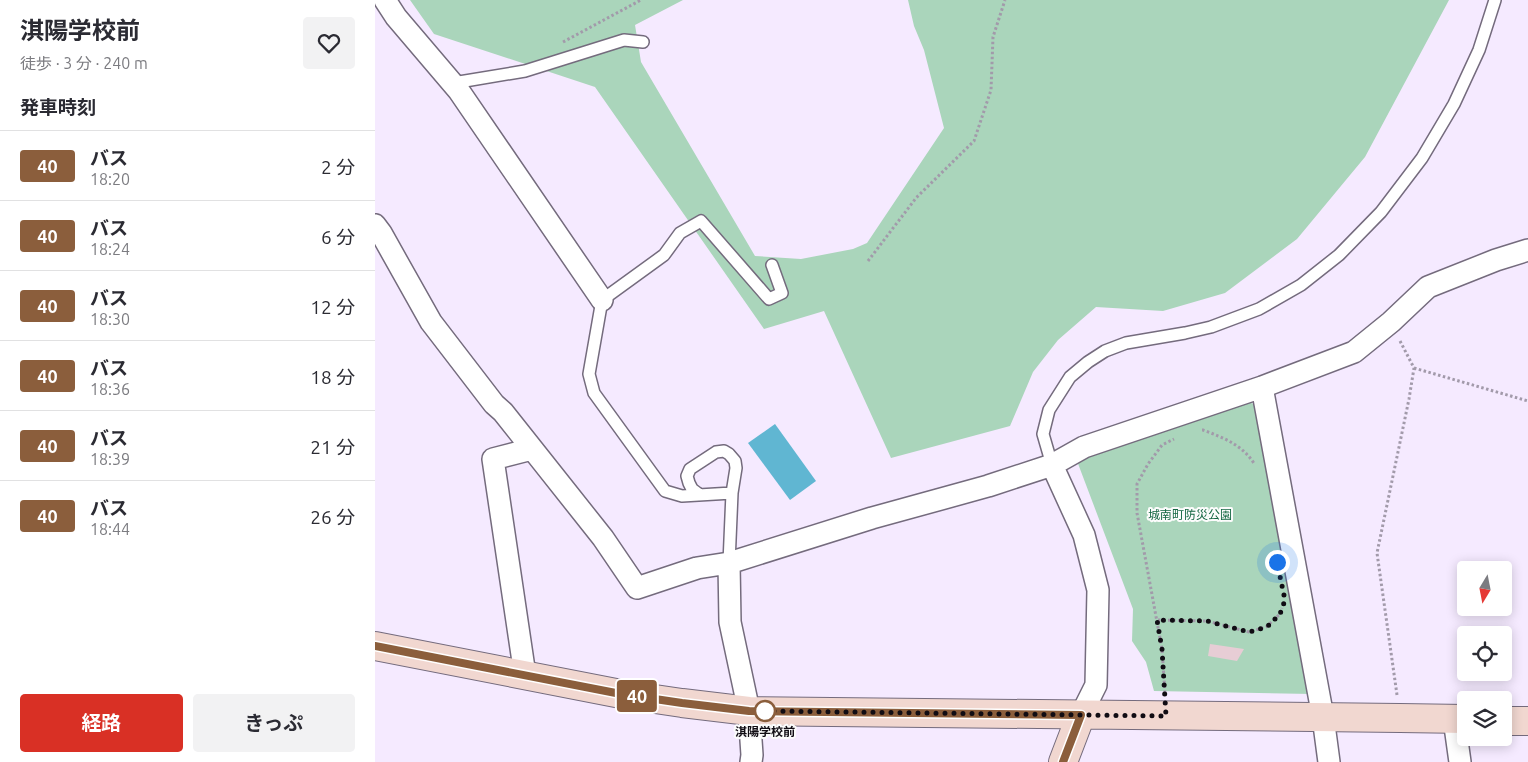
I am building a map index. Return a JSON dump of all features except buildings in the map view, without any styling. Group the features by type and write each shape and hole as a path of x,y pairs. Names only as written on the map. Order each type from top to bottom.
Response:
{"street":[{"path":"375,8 391,8 453,83 602,300"},
{"path":"375,225 431,322 494,404 503,412 603,538 637,588 697,568 729,563 872,518 988,486 1052,465 1084,447 1263,387 1354,352 1391,322 1428,287 1496,260 1528,250"},
{"path":"1263,387 1323,717 1329,762"},
{"path":"525,675 493,459 532,449"},
{"path":"1052,465 1084,535 1098,590 1096,685 1081,715 1063,762"},
{"path":"729,563 730,622 749,711 751,762"},
{"path":"375,646 621,694 749,711 1457,719"},
{"path":"1512,720 1528,721"},
{"path":"1459,746 1459,762"}],"lane":[{"path":"1052,465 1043,434 1049,410 1070,376 1088,362 1105,351 1126,343 1211,327 1259,309 1301,285 1339,255 1381,212 1421,158 1454,104 1479,50 1495,0"},
{"path":"453,83 525,71 624,40 643,42"},
{"path":"732,493 682,496 665,491 594,393 589,374 602,300 664,255 680,233 701,221 769,299 783,293 772,265"},
{"path":"700,496 692,489 689,483 687,476 690,469 716,452 729,454 735,461 736,468 732,493 729,563"}],"path":[{"path":"556,46 641,0"},
{"path":"869,261 916,198 974,141 991,90 993,37 1005,0"},
{"path":"1391,322 1413,368 1409,399 1377,553 1400,718"},
{"path":"1413,368 1528,401"},
{"path":"1197,431 1203,430 1229,440 1250,457 1257,468"},
{"path":"1166,716 1162,649 1137,514 1137,484 1148,464 1162,445 1176,438"},
{"path":"1157,620 1207,621 1249,632 1267,627 1280,614 1285,600"}],"green space":[{"path":"410,0 683,0 635,25 641,62 755,256 801,259 853,249 867,243 944,128 924,50 914,26 908,0 1449,0 1365,157 1297,239 1225,293 1163,311 1096,307 1058,340 1033,372 1010,426 891,458 824,311 764,329 595,87 434,34"},
{"name":"城南町防災公園","path":"1245,401 1260,406 1312,694 1154,691 1146,662 1132,641 1133,609 1077,461 1113,445"}],"water":[{"path":"775,424 816,481 790,500 748,443"}],"bus line":[{"name":"40","path":"375,646 621,694 749,711 1081,715 1063,762"}],"place":[{"name":"淇陽学校前","path":"765,711"}],"route":[{"path":"765,711 1166,716 1162,649 1157,620 1207,621 1249,632 1267,627 1280,614 1285,600 1277,562"}]}
